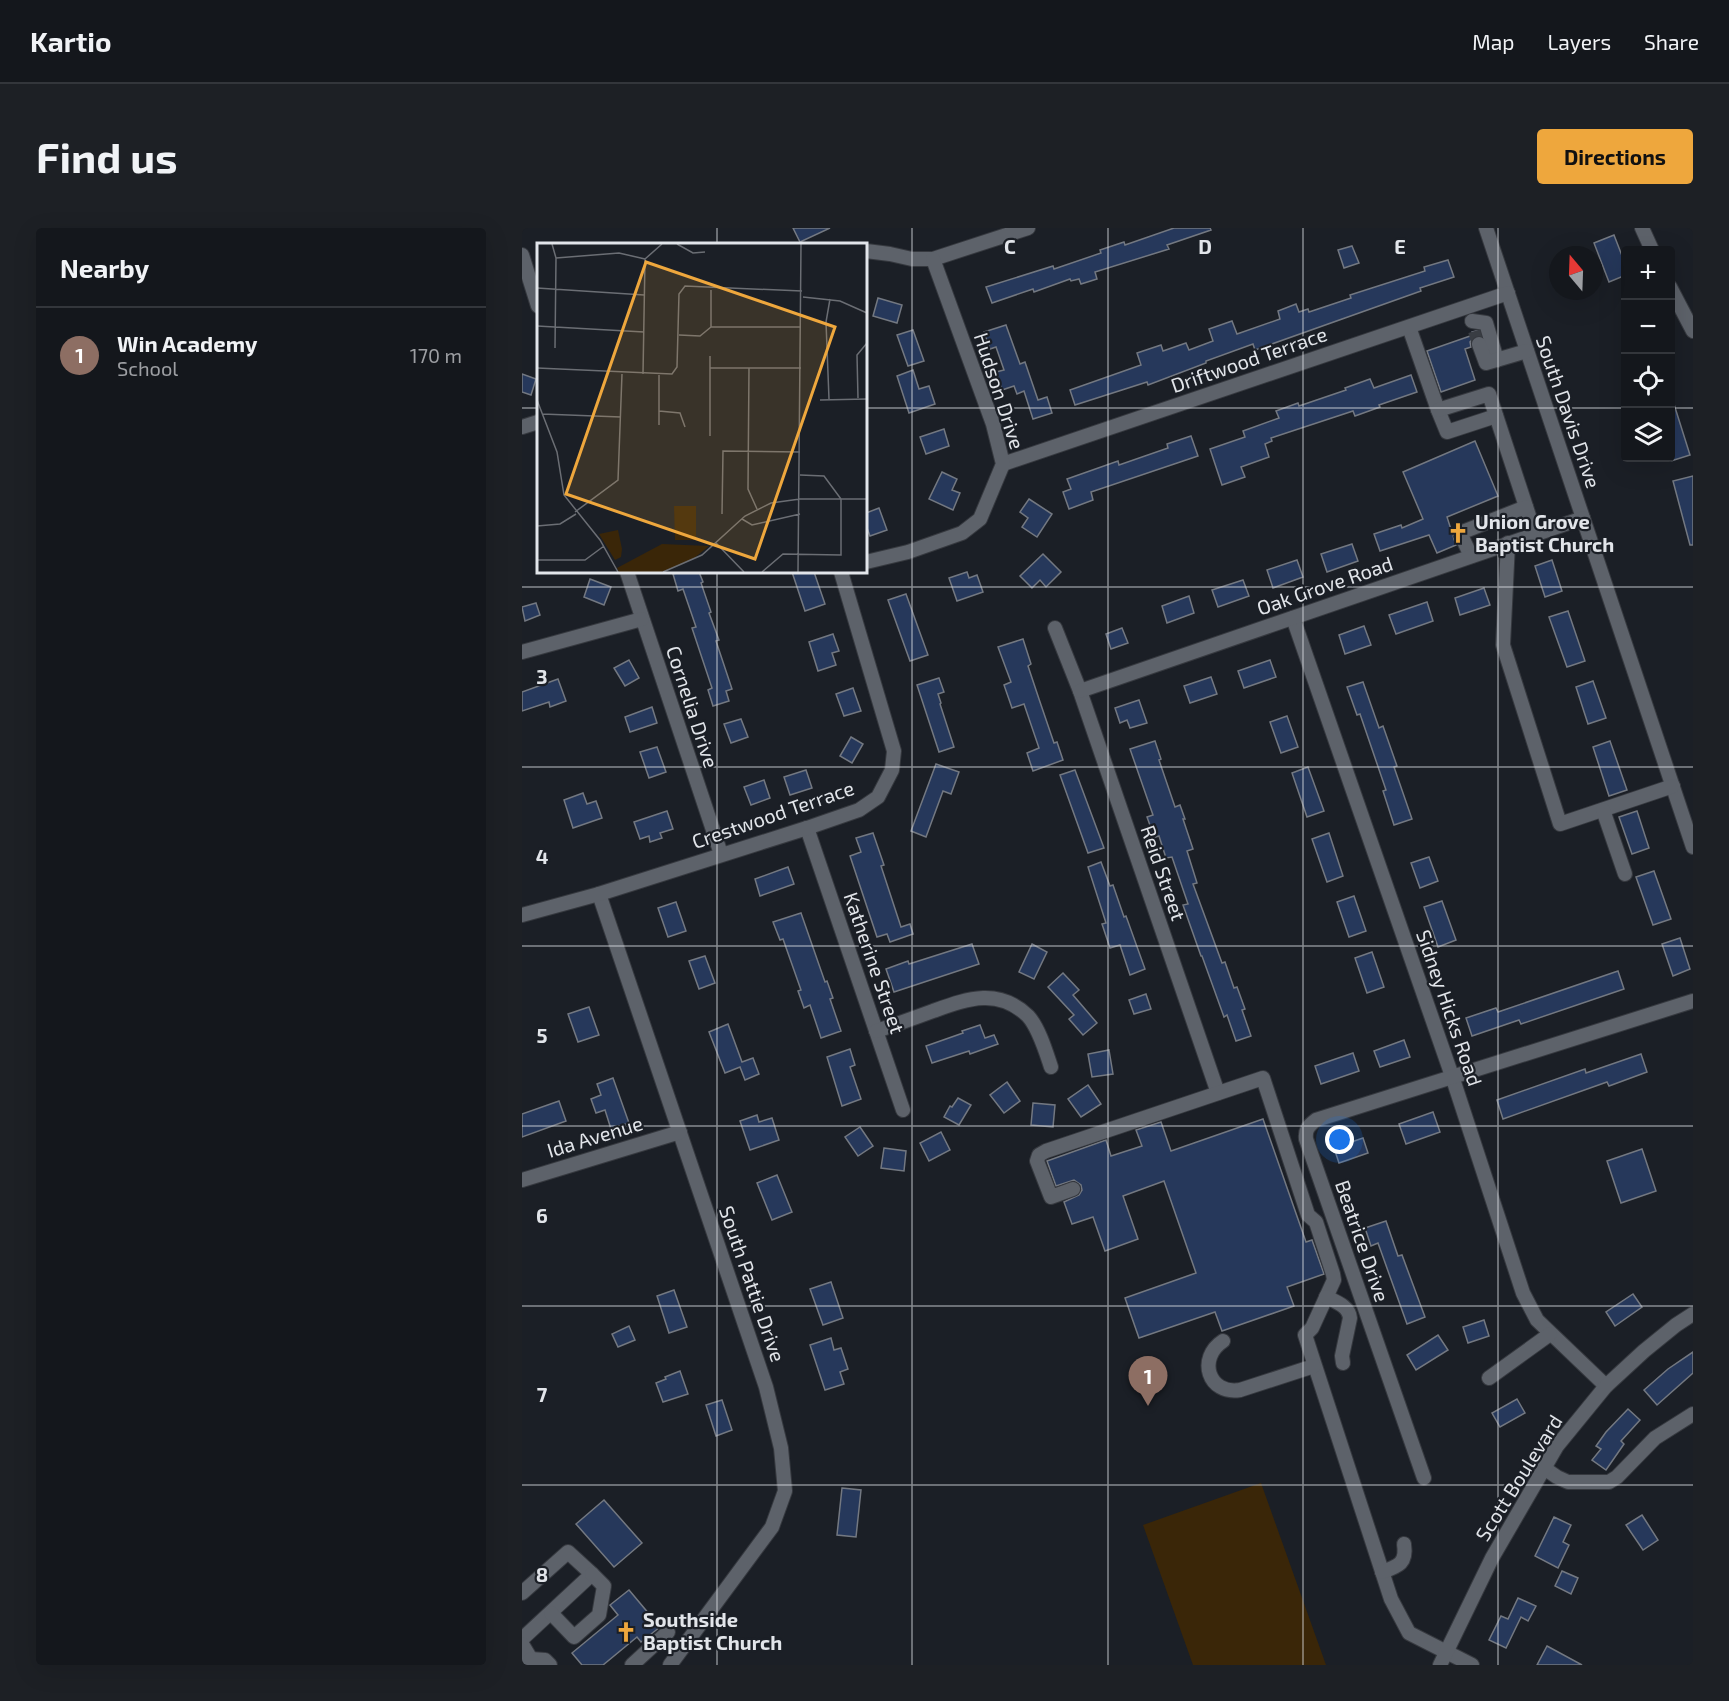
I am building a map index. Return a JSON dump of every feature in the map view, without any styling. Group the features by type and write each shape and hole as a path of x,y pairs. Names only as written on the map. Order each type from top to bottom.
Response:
{"street":[{"path":"867,251 912,260 933,259 1028,228"},
{"name":"South Davis Drive","path":"1486,228 1693,847"},
{"path":"1642,228 1650,246"},
{"path":"522,255 537,303"},
{"name":"Hudson Drive","path":"867,562 908,552 962,533 980,519 1003,464 993,424 933,259"},
{"name":"Driftwood Terrace","path":"1003,464 1508,293"},
{"path":"1675,295 1693,331"},
{"path":"1467,307 1486,363 1527,351"},
{"path":"1475,332 1486,323 1497,360"},
{"path":"1409,327 1447,432 1496,416"},
{"path":"1438,410 1489,394 1535,534"},
{"path":"522,427 537,422"},
{"path":"1471,556 1460,533 1526,507"},
{"name":"Oak Grove Road","path":"1080,691 1583,518"},
{"path":"1508,543 1503,645 1560,824 1673,786"},
{"name":"Cornelia Drive","path":"627,573 721,854"},
{"name":"Crestwood Terrace","path":"522,915 599,894 807,828 859,810 878,797 892,770 894,751 841,573"},
{"name":"Sidney Hicks Road","path":"1293,618 1452,1076 1523,1293 1537,1320 1606,1386"},
{"path":"522,652 642,619"},
{"name":"Reid Street","path":"1055,628 1080,691 1218,1093"},
{"path":"1603,810 1625,874"},
{"name":"Katherine Street","path":"807,828 903,1110"},
{"name":"South Pattie Drive","path":"599,894 766,1387 781,1448 785,1491 772,1527 670,1665"},
{"path":"876,1031 961,1001 979,997 995,998 1012,1005 1029,1018 1042,1042 1051,1067"},
{"name":"Beatrice Drive","path":"1424,1478 1306,1139 1309,1125 1316,1120 1452,1076 1693,1001"},
{"path":"1073,1189 1051,1197 1037,1161 1039,1155 1263,1078 1308,1215 1316,1222 1333,1274 1334,1280 1312,1328 1305,1335 1391,1599 1408,1633 1444,1659 1472,1665"},
{"name":"Ida Avenue","path":"522,1180 680,1132"},
{"path":"1326,1297 1340,1304 1350,1314 1342,1356 1343,1364"},
{"name":"Scott Boulevard","path":"1444,1659 1492,1558 1557,1446 1606,1386 1644,1351 1693,1314"},
{"path":"1489,1378 1550,1334"},
{"path":"1223,1341 1212,1350 1208,1368 1215,1384 1230,1392 1314,1366"},
{"path":"1544,1468 1568,1482 1609,1482 1617,1477 1655,1438 1693,1414"},
{"path":"1382,1572 1400,1564 1404,1558 1404,1544"},
{"path":"522,1593 568,1552 604,1586 599,1615 574,1637 550,1613"},
{"path":"522,1639 592,1575"},
{"path":"632,1665 668,1632"},
{"path":"522,1644 526,1662 546,1660 550,1665"},
{"path":"648,1650 663,1665"}],"shaded area":[{"path":"1261,1483 1326,1665 1193,1665 1143,1525"}],"building":[{"path":"793,228 830,228 800,242"},
{"path":"1174,228 1210,228 1211,230 1167,245 1169,249 1095,272 1097,279 1081,284 1079,279 1071,281 1070,279 1034,292 1033,289 992,303 986,287 1053,266 1054,269 1101,253 1100,250 1124,242 1125,245"},
{"path":"1614,235 1621,253 1621,277 1609,282 1603,266 1603,246 1595,246 1594,243"},
{"path":"1352,246 1359,263 1344,268 1338,250"},
{"path":"1448,260 1454,277 1420,288 1421,291 1255,350 1253,344 1148,385 1147,382 1075,405 1070,390 1141,365 1137,353 1161,345 1163,351 1186,343 1189,350 1213,341 1209,329 1232,321 1237,334 1280,319 1278,311 1296,304 1299,312 1308,309 1309,312 1351,298 1350,295 1425,271 1424,267"},
{"path":"878,298 902,305 897,323 873,316"},
{"path":"1006,325 1020,364 1025,362 1038,400 1047,397 1052,413 1033,419 1024,391 1017,394 1014,386 1002,390 996,372 1004,370 996,347 990,349 984,332"},
{"path":"913,330 924,361 908,366 897,335"},
{"path":"1479,331 1480,335 1470,342 1471,347 1465,349 1475,380 1441,392 1427,351"},
{"path":"913,370 919,389 929,386 935,404 909,413 897,376"},
{"path":"522,374 536,379 531,395 522,392"},
{"path":"1411,375 1417,392 1355,416 1353,411 1271,438 1272,441 1265,444 1269,457 1241,467 1245,477 1222,485 1210,449 1245,437 1243,431 1279,418 1276,411 1298,403 1299,406 1346,390 1345,388 1370,379 1374,388"},
{"path":"1675,407 1690,455 1675,460"},
{"path":"944,429 949,446 926,454 920,437"},
{"path":"1191,436 1198,456 1091,492 1093,500 1069,509 1063,492 1071,489 1067,479 1118,461 1119,465 1168,448 1167,444"},
{"path":"1475,441 1498,496 1447,517 1456,545 1437,553 1429,535 1380,551 1374,534 1401,525 1402,528 1423,519 1403,472"},
{"path":"942,472 957,479 952,490 960,493 953,510 929,499"},
{"path":"1693,476 1693,545 1690,545 1673,481"},
{"path":"1029,499 1052,514 1037,537 1022,527 1028,518 1020,512"},
{"path":"879,508 887,530 870,536 867,528 867,513"},
{"path":"1352,544 1358,561 1327,572 1321,554"},
{"path":"1043,554 1061,572 1046,587 1040,580 1032,588 1020,576"},
{"path":"1297,560 1303,577 1273,588 1267,570"},
{"path":"1552,560 1562,591 1545,597 1535,566"},
{"path":"967,572 969,578 977,575 983,592 957,601 949,578"},
{"path":"699,573 711,612 709,613 719,640 716,641 732,689 726,691 729,701 713,706 708,690 712,688 692,628 696,627 683,589 678,591 673,574"},
{"path":"792,573 814,573 825,604 805,611"},
{"path":"590,579 611,587 604,605 584,597"},
{"path":"1243,580 1249,596 1218,607 1212,590"},
{"path":"1484,588 1490,605 1460,615 1455,598"},
{"path":"906,594 928,655 910,661 888,600"},
{"path":"1189,596 1194,613 1167,623 1162,606"},
{"path":"1427,602 1433,621 1396,634 1389,615"},
{"path":"536,603 540,615 525,621 522,607"},
{"path":"1568,611 1585,661 1567,667 1549,617"},
{"path":"1364,626 1371,645 1345,654 1339,635"},
{"path":"1122,628 1128,643 1111,649 1106,634"},
{"path":"833,634 839,651 832,653 836,665 818,671 809,642"},
{"path":"1023,639 1031,664 1028,666 1054,743 1057,742 1063,760 1033,771 1027,753 1039,748 1024,704 1012,708 1004,685 1011,682 998,647"},
{"path":"629,660 639,678 625,686 614,668"},
{"path":"1270,660 1276,677 1244,688 1238,671"},
{"path":"1211,677 1217,694 1190,703 1184,686"},
{"path":"939,678 944,692 938,694 940,704 954,747 939,752 917,685"},
{"path":"558,679 566,701 550,707 549,702 522,711 522,692"},
{"path":"1593,681 1606,718 1588,724 1576,687"},
{"path":"1363,682 1379,728 1383,726 1412,819 1394,825 1383,791 1386,790 1360,714 1357,715 1347,687"},
{"path":"853,688 861,711 844,716 836,694"},
{"path":"1139,700 1147,723 1130,728 1127,720 1120,723 1115,708"},
{"path":"652,707 657,723 630,732 625,717"},
{"path":"1287,716 1298,747 1281,753 1270,722"},
{"path":"741,719 748,737 731,743 724,724"},
{"path":"851,737 863,744 852,763 840,756"},
{"path":"1155,741 1175,807 1180,805 1193,849 1187,851 1197,883 1193,884 1222,963 1225,962 1234,988 1237,987 1245,1009 1242,1010 1251,1036 1236,1041 1227,1015 1224,1017 1183,905 1188,904 1172,857 1166,858 1159,836 1149,839 1146,830 1151,828 1147,817 1153,815 1130,749"},
{"path":"1610,741 1627,790 1609,796 1593,747"},
{"path":"657,747 666,772 649,778 640,752"},
{"path":"936,764 959,772 951,794 943,791 926,837 911,831"},
{"path":"1308,767 1324,811 1307,817 1292,773"},
{"path":"806,770 812,788 790,795 784,777"},
{"path":"1075,770 1104,848 1088,853 1060,775"},
{"path":"764,780 770,798 751,805 744,787"},
{"path":"583,793 587,804 596,801 602,818 573,828 564,800"},
{"path":"667,811 673,829 660,833 662,838 650,842 649,836 640,839 634,822"},
{"path":"1637,811 1649,848 1632,854 1619,817"},
{"path":"873,833 901,927 910,924 913,934 890,942 887,934 877,937 850,856 861,852 856,838"},
{"path":"1329,833 1343,876 1327,882 1312,839"},
{"path":"1429,857 1438,881 1420,888 1411,863"},
{"path":"1101,862 1110,886 1113,885 1124,917 1126,916 1145,969 1130,975 1120,945 1110,948 1102,924 1106,923 1088,867"},
{"path":"788,867 794,884 760,896 755,879"},
{"path":"1654,871 1671,919 1653,925 1636,877"},
{"path":"1354,896 1366,931 1349,937 1337,902"},
{"path":"1442,901 1456,940 1438,947 1424,907"},
{"path":"676,902 686,931 668,937 658,908"},
{"path":"801,913 825,982 827,981 833,998 830,999 841,1031 821,1038 810,1005 804,1008 798,991 801,990 783,939 780,940 773,922"},
{"path":"1680,938 1690,969 1673,976 1662,944"},
{"path":"972,944 979,964 894,992 886,969"},
{"path":"1032,944 1047,952 1034,979 1019,972"},
{"path":"1372,952 1384,987 1367,993 1355,958"},
{"path":"705,956 715,983 699,989 689,961"},
{"path":"1618,971 1624,989 1521,1024 1519,1020 1472,1036 1466,1018 1496,1008 1498,1012"},
{"path":"1063,973 1079,990 1073,995 1097,1023 1083,1035 1069,1019 1074,1015 1048,987"},
{"path":"1146,994 1151,1009 1134,1014 1129,1000"},
{"path":"589,1007 599,1035 578,1042 568,1014"},
{"path":"728,1024 742,1062 753,1058 759,1074 745,1080 740,1067 725,1073 709,1032"},
{"path":"980,1025 985,1038 994,1035 998,1044 970,1054 969,1051 932,1063 926,1046"},
{"path":"1404,1040 1410,1057 1380,1067 1374,1051"},
{"path":"850,1049 855,1065 850,1067 861,1099 842,1106 827,1057"},
{"path":"1109,1050 1113,1074 1092,1077 1088,1054"},
{"path":"1353,1053 1359,1071 1321,1084 1315,1066"},
{"path":"1641,1054 1647,1072 1609,1086 1607,1082 1503,1119 1497,1100 1585,1069 1586,1073"},
{"path":"613,1078 629,1123 611,1129 605,1110 596,1113 591,1099 601,1095 597,1084"},
{"path":"1007,1082 1020,1101 1004,1113 990,1095"},
{"path":"1088,1085 1101,1104 1081,1117 1068,1099"},
{"path":"958,1098 971,1105 959,1125 944,1117"},
{"path":"559,1101 566,1121 522,1137 522,1114"},
{"path":"1033,1103 1055,1105 1053,1127 1031,1125"},
{"path":"1433,1112 1440,1132 1406,1144 1399,1124"},
{"path":"757,1115 759,1122 772,1118 779,1140 750,1150 740,1121"},
{"path":"1263,1119 1306,1242 1312,1240 1324,1274 1287,1287 1294,1306 1222,1331 1215,1312 1139,1338 1125,1298 1196,1273 1164,1181 1123,1196 1138,1239 1105,1251 1093,1217 1072,1224 1064,1202 1079,1195 1082,1190 1081,1185 1074,1180 1056,1186 1047,1161 1106,1140 1111,1156 1142,1146 1136,1130 1161,1122 1171,1151"},
{"path":"860,1127 873,1146 858,1156 845,1137"},
{"path":"941,1132 950,1150 929,1161 920,1143"},
{"path":"1363,1138 1368,1153 1339,1163 1334,1148"},
{"path":"884,1148 906,1151 904,1171 881,1168"},
{"path":"1642,1149 1656,1191 1621,1203 1607,1161"},
{"path":"777,1175 792,1212 772,1220 757,1183"},
{"path":"1386,1221 1398,1256 1402,1255 1425,1317 1407,1324 1378,1243 1371,1246 1365,1228"},
{"path":"831,1282 843,1318 823,1325 810,1289"},
{"path":"674,1290 687,1327 669,1333 657,1296"},
{"path":"1633,1294 1642,1307 1615,1326 1606,1312"},
{"path":"1484,1320 1489,1336 1468,1343 1463,1327"},
{"path":"629,1326 635,1340 618,1347 612,1334"},
{"path":"1438,1335 1448,1350 1416,1370 1407,1355"},
{"path":"831,1338 834,1350 841,1348 848,1369 840,1372 844,1384 825,1390 810,1345"},
{"path":"1693,1352 1693,1373 1657,1405 1644,1390 1668,1369"},
{"path":"680,1371 688,1394 663,1402 656,1383"},
{"path":"1517,1399 1525,1413 1500,1427 1492,1413"},
{"path":"722,1400 732,1430 716,1436 706,1405"},
{"path":"1628,1409 1640,1420 1621,1441 1624,1444 1606,1470 1592,1460 1601,1449 1596,1446"},
{"path":"842,1488 861,1490 856,1537 837,1535"},
{"path":"604,1500 642,1543 614,1567 576,1524"},
{"path":"1642,1515 1658,1540 1643,1550 1626,1525"},
{"path":"1554,1517 1571,1525 1563,1542 1569,1545 1558,1568 1535,1556"},
{"path":"1562,1571 1578,1578 1571,1594 1555,1586"},
{"name":"Southside Baptist Church","path":"629,1590 660,1627 641,1642 637,1637 603,1665 582,1665 572,1653 618,1615 610,1605"},
{"path":"1518,1598 1536,1606 1528,1621 1521,1617 1506,1648 1489,1640 1501,1616 1508,1619"},
{"path":"1547,1646 1582,1665 1537,1665"}],"tunnel":[{"path":"1475,331 1479,344"}],"place":[{"name":"Union Grove Baptist Church","path":"1458,533"},
{"name":"Win Academy","path":"1148,1406"},
{"name":"Southside Baptist Church","path":"626,1632"}]}
